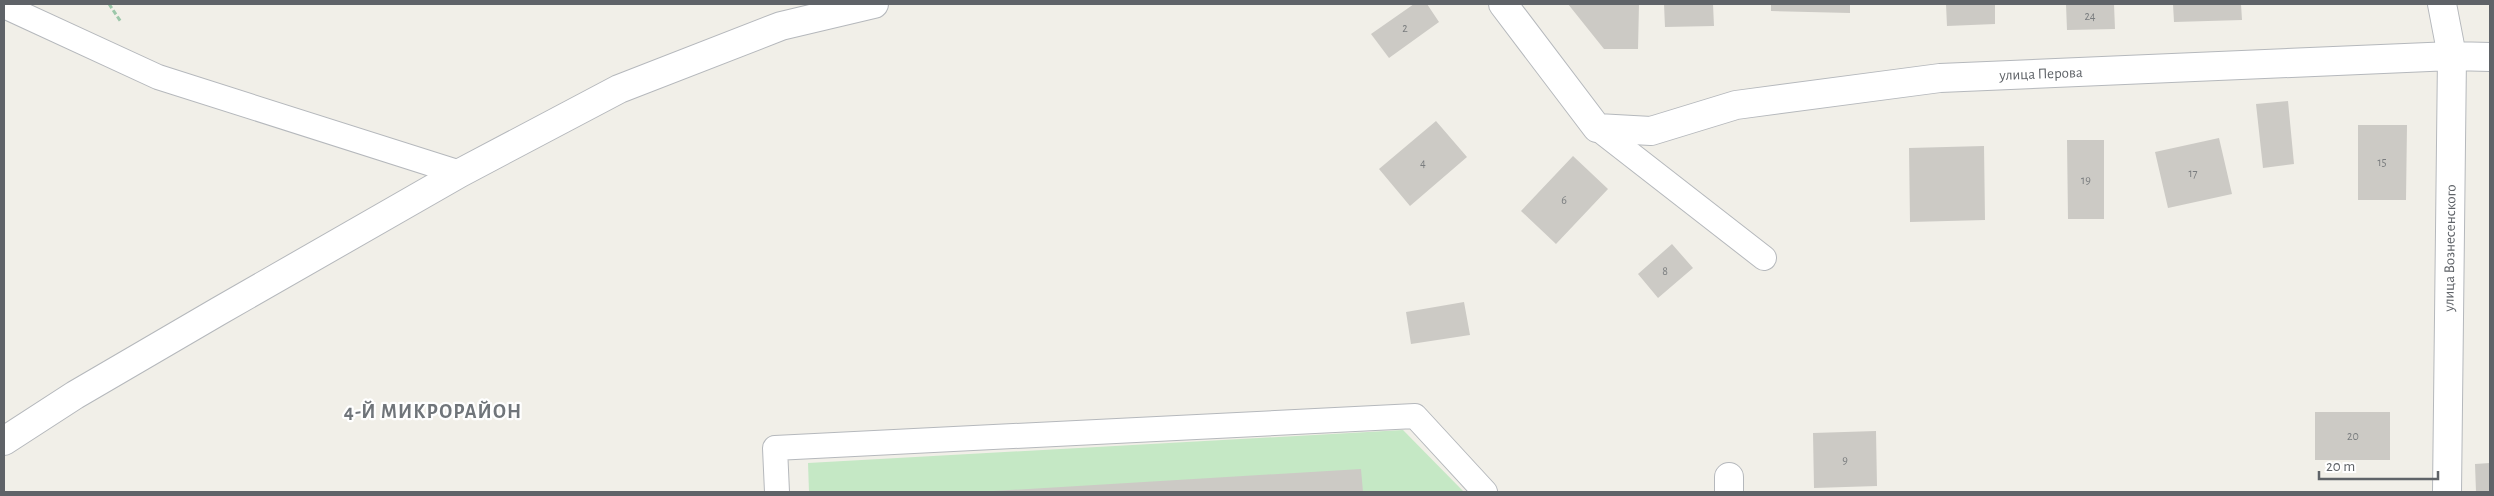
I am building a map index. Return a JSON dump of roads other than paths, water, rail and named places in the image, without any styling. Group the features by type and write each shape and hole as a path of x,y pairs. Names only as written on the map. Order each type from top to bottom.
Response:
{"street":[{"path":"4,441 83,390 460,174 619,89 781,26 874,4"},
{"path":"1503,4 1597,128"},
{"name":"улица Вознесенского","path":"2442,4 2452,56 2447,492"},
{"name":"улица Перова","path":"1597,128 1651,131 1736,105 1940,78 2452,56 2490,57"}],"lane":[{"path":"781,26 822,4"},
{"path":"4,6 158,77 460,174"},
{"path":"1597,128 1764,258"},
{"path":"777,492 775,448 1415,416 1485,492"}],"district":[{"name":"4-Й МИКРОРАЙОН","path":"433,412"}]}
